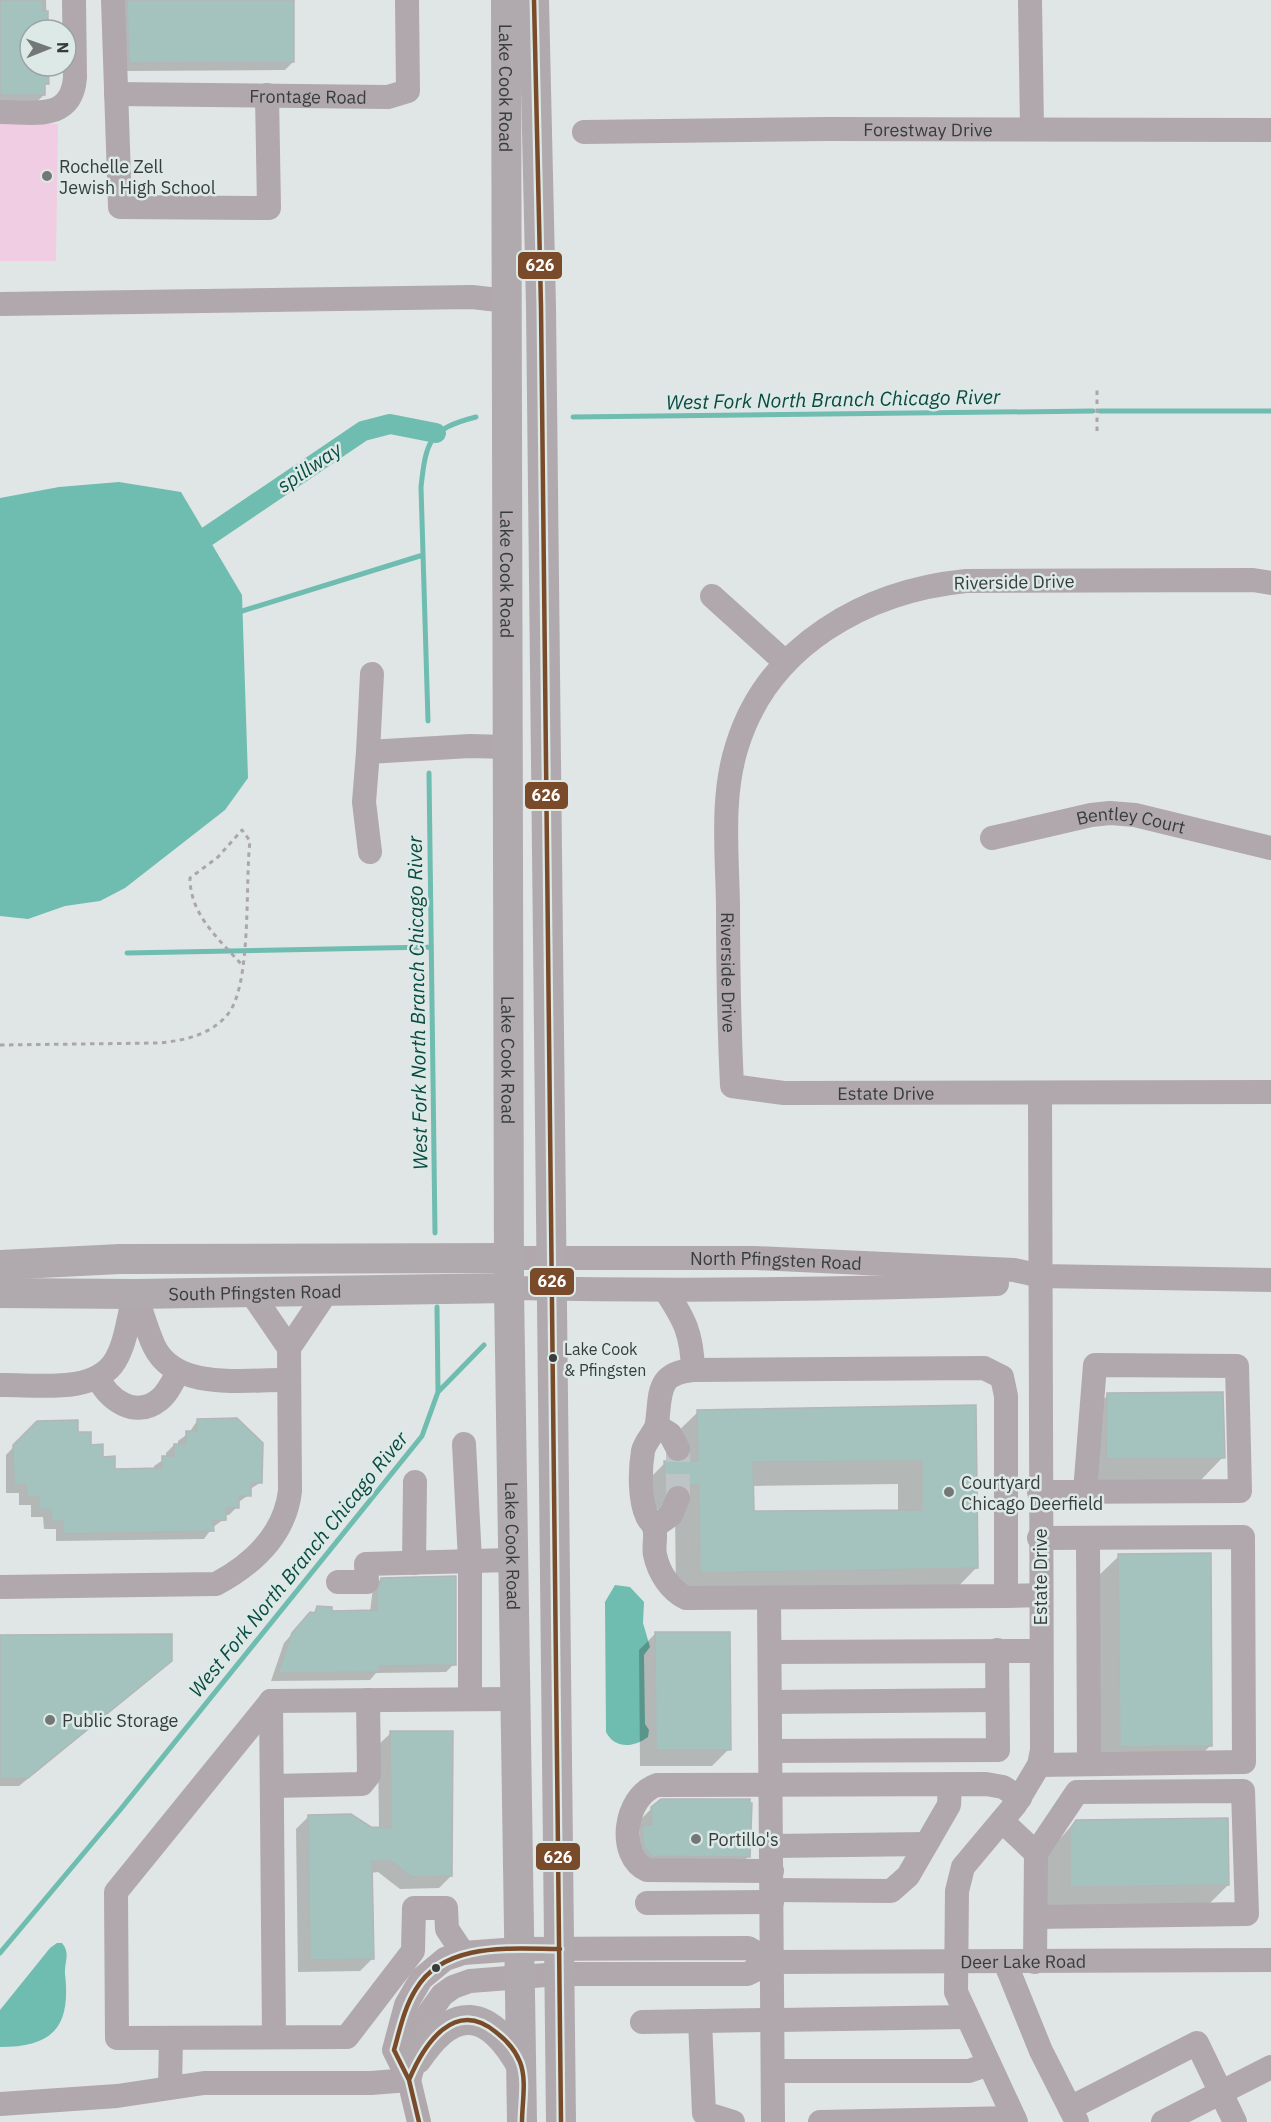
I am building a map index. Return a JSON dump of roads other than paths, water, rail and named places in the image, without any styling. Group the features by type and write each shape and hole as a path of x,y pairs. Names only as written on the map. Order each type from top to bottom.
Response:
{"main road":[{"name":"Lake Cook Road","path":"506,0 509,1288 522,2122"},
{"name":"Lake Cook Road","path":"534,0 542,458 561,2122"},
{"name":"South Pfingsten Road","path":"0,1265 120,1258 509,1258"},
{"name":"South Pfingsten Road","path":"0,1293 135,1294 509,1288"},
{"path":"413,2070 441,2029 465,2020 480,2022 495,2030 510,2046 521,2065"}],"street":[{"path":"0,112 56,111 70,98 74,89 75,77 74,0"},
{"path":"113,0 120,207 269,208 267,95"},
{"name":"Frontage Road","path":"116,94 388,97 408,91 407,0"},
{"path":"1030,0 1032,129"},
{"name":"Forestway Drive","path":"584,132 1271,130"},
{"path":"0,304 472,297 507,301"},
{"name":"Riverside Drive","path":"732,1086 729,1033 728,796 736,747 750,710 785,662 818,633 846,616 898,595 938,584 1011,581 1253,580 1271,583"},
{"path":"712,596 785,662"},
{"path":"370,852 364,802 372,674"},
{"path":"368,752 508,747"},
{"name":"Bentley Court","path":"992,838 1110,813 1135,815 1271,848"},
{"name":"Estate Drive","path":"732,1086 784,1093 1271,1092"},
{"name":"Estate Drive","path":"1015,2120 956,1992 957,1891 963,1867 1020,1798 1039,1765 1042,1750 1039,1492 1040,1093"},
{"name":"North Pfingsten Road","path":"509,1258 755,1258 1014,1270 1041,1276 1271,1280"},
{"name":"North Pfingsten Road","path":"509,1288 844,1290 1014,1283 1041,1276"},
{"path":"0,1587 216,1584 232,1576 273,1539 287,1512 290,1491 289,1348 328,1290"},
{"path":"666,1290 690,1333 693,1370"},
{"path":"250,1291 289,1348"},
{"path":"135,1294 154,1346 162,1360 178,1372 213,1379 288,1380"},
{"path":"0,1384 71,1384 98,1378 114,1363 120,1350 135,1294"},
{"path":"1039,1492 1085,1492 1240,1491 1237,1366 1095,1365 1085,1492"},
{"path":"1006,1596 1006,1396 1002,1377 984,1368 693,1370 680,1371 666,1380 660,1391 657,1425 648,1437 643,1452 643,1503 647,1517 654,1527 655,1556 671,1590 686,1598 770,1598 1006,1596 1040,1595"},
{"path":"98,1378 113,1400 137,1407 159,1400 178,1372"},
{"path":"657,1425 670,1434 678,1449"},
{"path":"464,1444 470,1560 470,1699"},
{"path":"414,1563 415,1482"},
{"path":"654,1527 671,1515 678,1498"},
{"path":"1039,1765 1244,1762 1243,1537 1040,1538"},
{"path":"1088,1538 1089,1764"},
{"path":"338,1582 367,1582 366,1564 514,1560"},
{"path":"770,1598 773,2122"},
{"path":"771,1751 998,1750 997,1650"},
{"path":"770,1652 1041,1651"},
{"path":"271,1701 515,1699"},
{"path":"272,1786 362,1784 369,1775 368,1700"},
{"path":"770,1702 998,1700"},
{"path":"271,1701 116,1892 117,2038 347,2037 413,1951 414,1908 446,1908 447,1929 463,1953"},
{"path":"271,1701 274,2037"},
{"path":"950,1785 948,1805 908,1876 891,1891 772,1888 647,1870 639,1867 632,1857 629,1821 638,1797 645,1790 657,1785 950,1785 1003,1787 1020,1798"},
{"path":"1035,1962 1036,1853 1077,1792 1243,1791 1247,1914 1036,1917"},
{"path":"1002,1821 1036,1853"},
{"path":"772,1846 926,1844"},
{"path":"647,1903 772,1888"},
{"path":"413,2070 394,2050 406,2005 421,1979 431,1968 445,1959 463,1953 519,1963"},
{"name":"Deer Lake Road","path":"519,1963 560,1962 747,1974 773,1962 1271,1960"},
{"path":"1005,1962 1041,2051 1073,2115 1197,2043 1235,2122"},
{"path":"419,2122 413,2070 427,2016 442,1995 453,1987 519,1963"},
{"path":"382,1991 406,2005"},
{"path":"642,2022 967,2016"},
{"path":"700,2021 704,2113 734,2122"},
{"path":"170,2087 171,2038"},
{"path":"773,2071 969,2070 989,2064"},
{"path":"1163,2122 1271,2067"},
{"path":"0,2104 117,2096 204,2083 371,2083 413,2070"},
{"path":"819,2122 1015,2120"}],"waterway":[{"name":"West Fork North Branch Chicago River","path":"573,417 1093,411"},
{"name":"West Fork North Branch Chicago River","path":"1100,411 1271,411"},
{"name":"West Fork North Branch Chicago River","path":"428,721 421,487 425,458 428,448 439,432 476,417"},
{"name":"spillway","path":"193,546 363,431 390,424 436,433"},
{"path":"239,612 423,555"},
{"name":"West Fork North Branch Chicago River","path":"429,773 435,1233"},
{"path":"127,953 431,947"},
{"name":"West Fork North Branch Chicago River","path":"0,1953 120,1810 422,1436 438,1392 437,1307"},
{"path":"438,1392 484,1345"}],"tunnel":[{"path":"678,1449 678,1498"}],"place":[{"name":"Rochelle Zell Jewish High School","path":"47,176"},
{"name":"Lake Cook & Pfingsten","path":"553,1358"},
{"name":"Courtyard Chicago Deerfield","path":"949,1492"},
{"name":"Public Storage","path":"50,1720"},
{"name":"Portillo's","path":"696,1839"}]}
